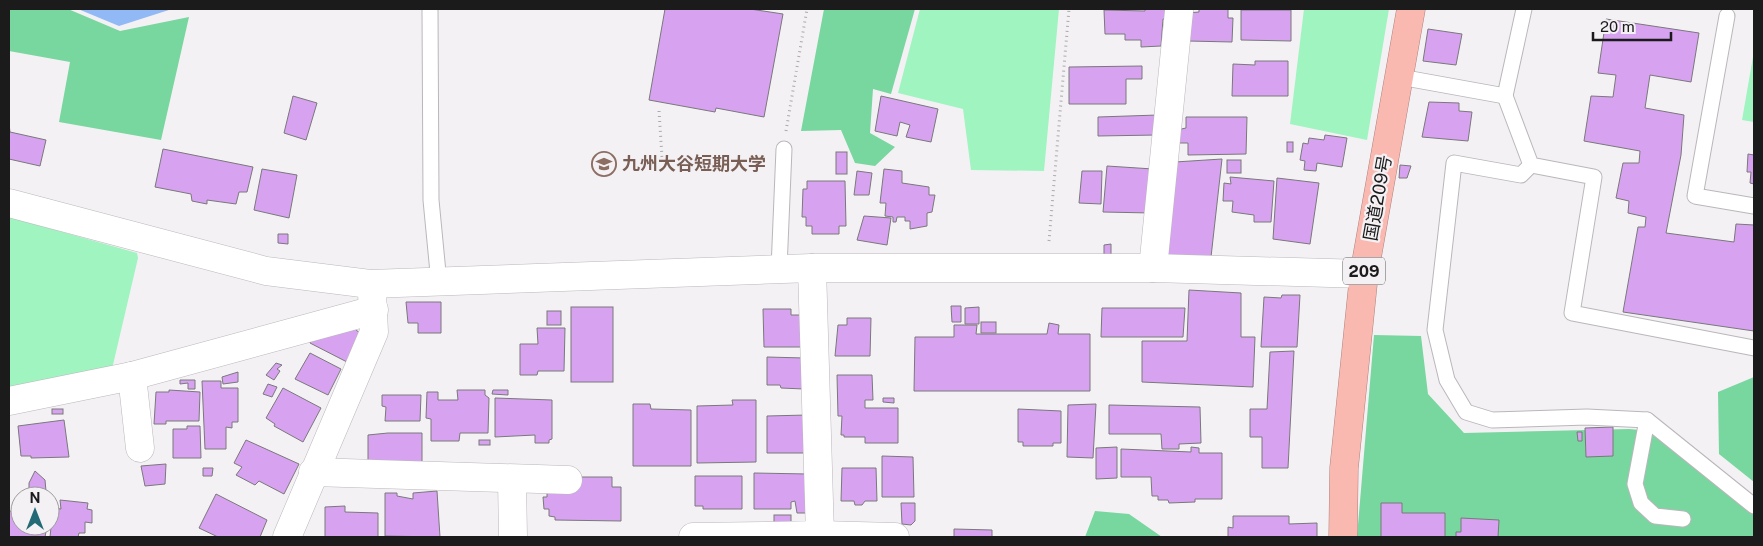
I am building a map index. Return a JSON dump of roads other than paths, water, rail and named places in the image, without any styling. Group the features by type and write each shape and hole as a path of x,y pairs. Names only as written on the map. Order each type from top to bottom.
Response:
{"highway":[{"name":"国道209号","path":"1343,537 1344,468 1364,274 1411,9"}],"street":[{"path":"1153,268 1179,11"},
{"path":"9,203 372,297"},
{"path":"812,268 820,535"},
{"path":"9,401 132,376 372,297 439,283 812,268 1153,268 1364,274"},
{"path":"287,537 374,332 372,297"},
{"path":"132,376 140,448"},
{"path":"313,472 512,480 568,480"},
{"path":"512,480 514,537"},
{"path":"693,537 820,535 895,537"}],"lane":[{"path":"430,9 431,200 439,283"},
{"path":"1524,9 1505,96 1531,165"},
{"path":"1727,16 1695,196 1754,206"},
{"path":"1400,76 1505,96"},
{"path":"779,269 784,149"},
{"path":"1531,165 1521,175 1454,162 1435,330 1447,380 1466,412 1492,420 1588,417 1647,420 1754,506"},
{"path":"1531,165 1594,177 1572,313 1754,348"},
{"path":"1647,420 1635,484 1641,502 1655,516 1683,519"}],"water":[{"path":"78,9 172,9 119,26"}],"place":[{"name":"九州大谷短期大学","path":"604,164"}]}
